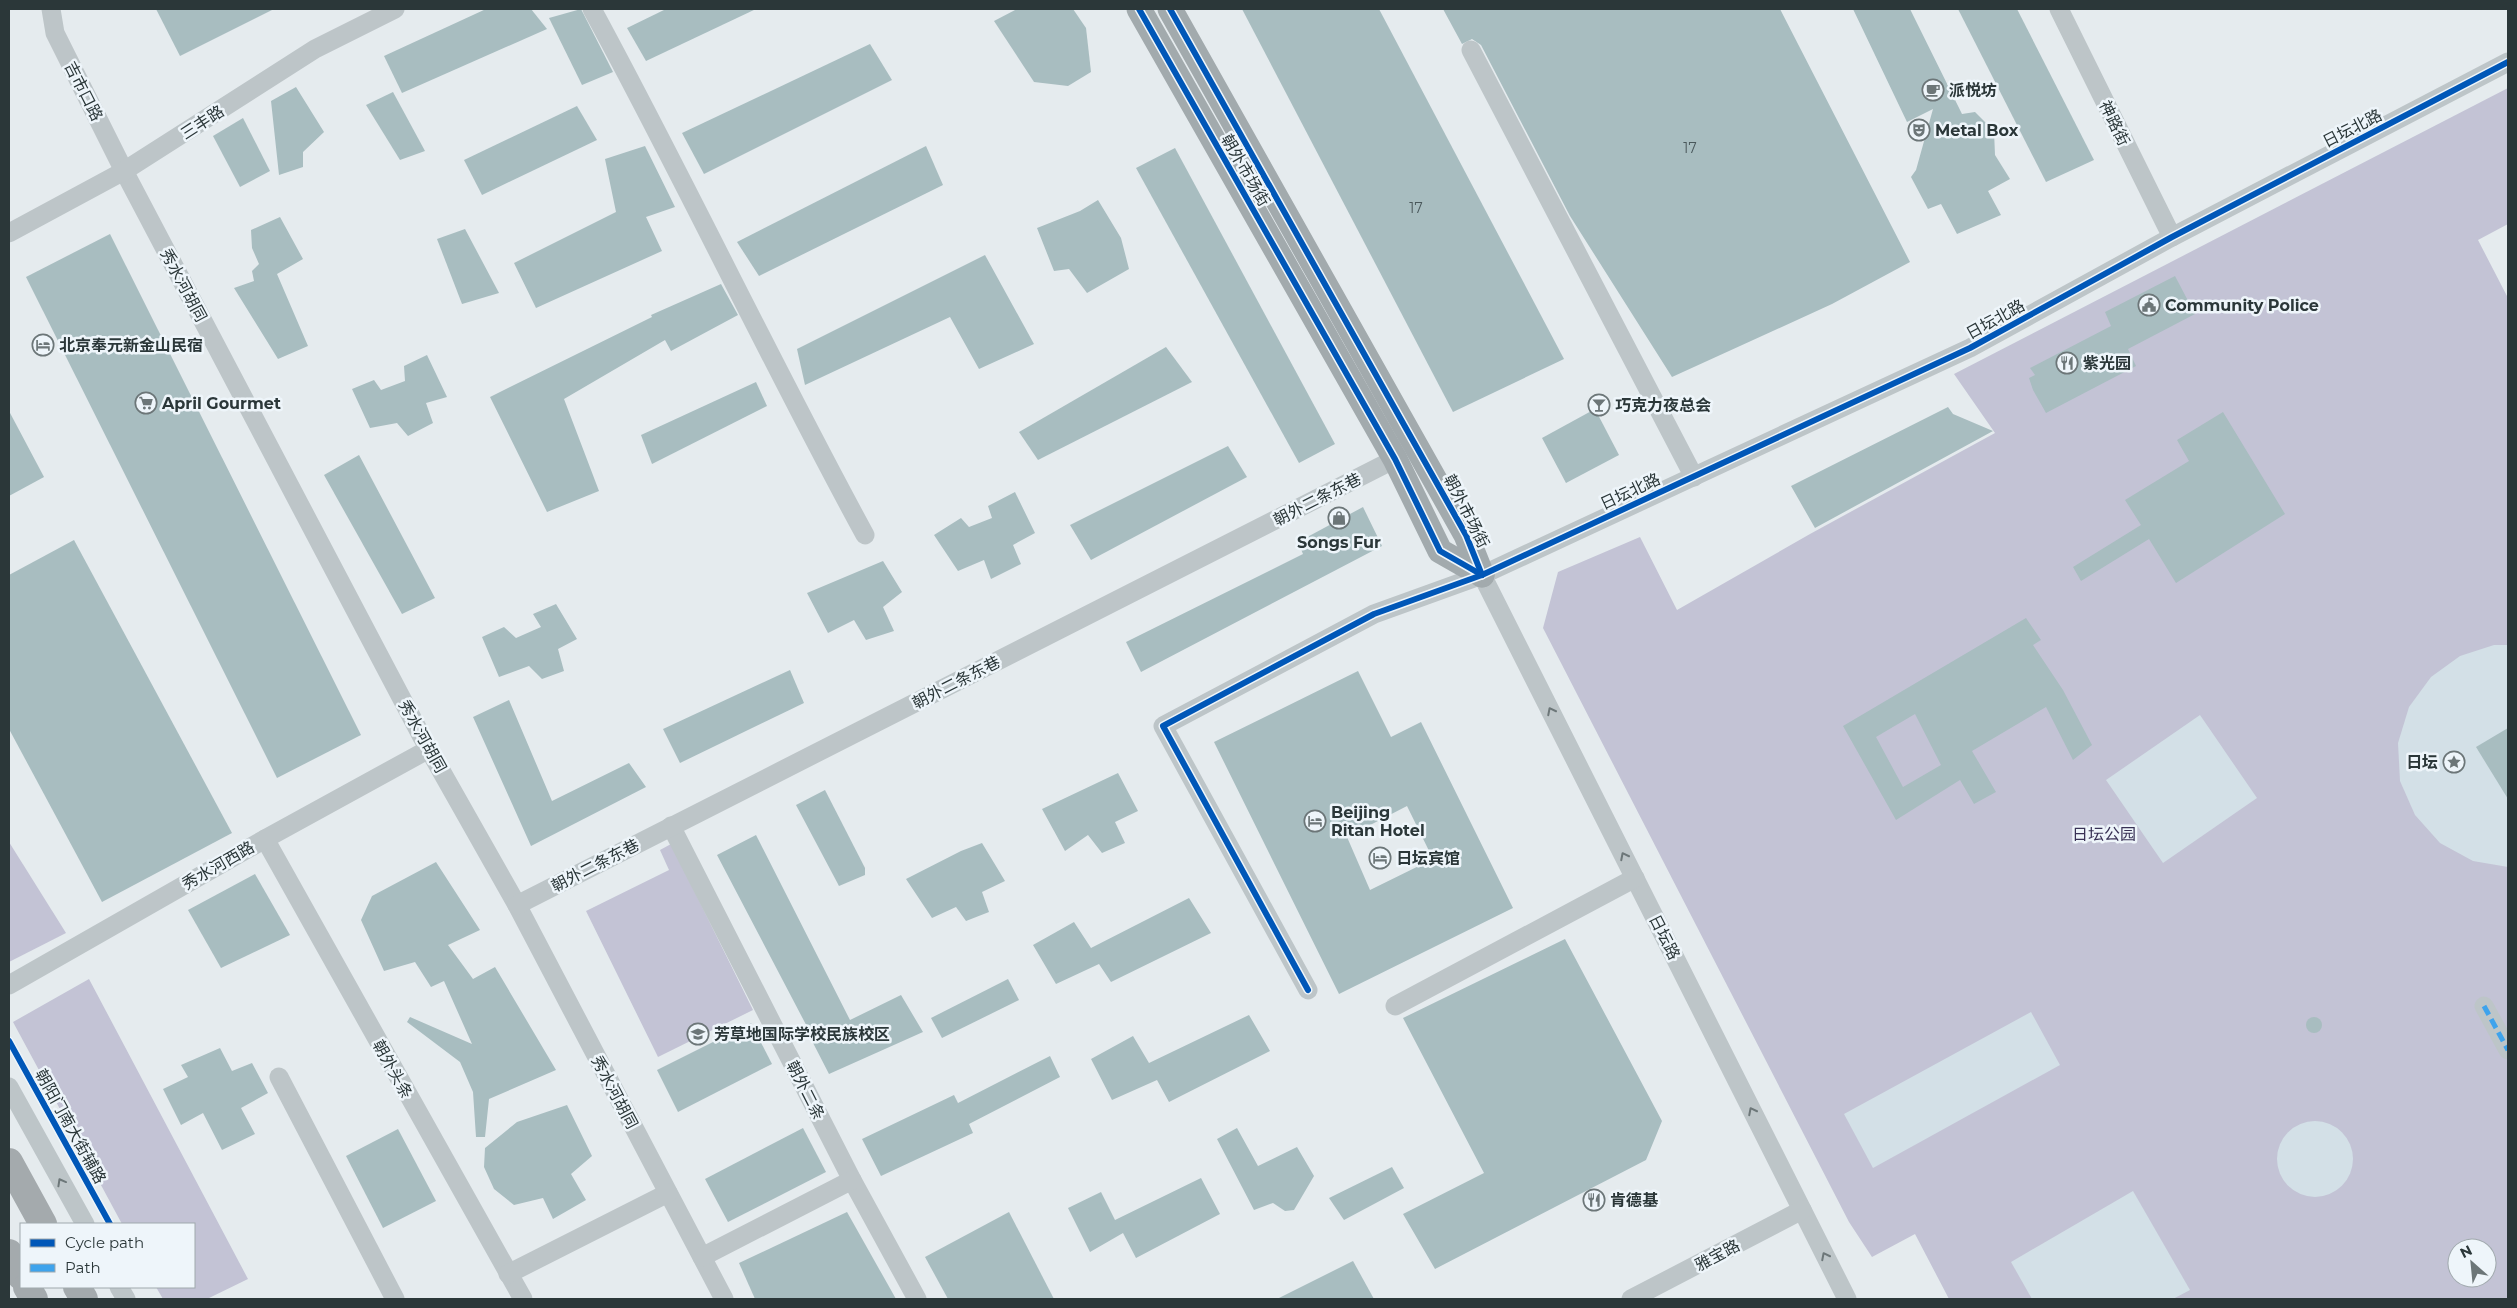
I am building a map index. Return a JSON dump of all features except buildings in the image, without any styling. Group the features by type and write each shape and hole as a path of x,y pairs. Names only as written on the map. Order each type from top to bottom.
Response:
{"highway":[{"path":"9,1162 42,1223"},
{"path":"9,1253 20,1274"},
{"path":"78,1288 84,1299"}],"main road":[{"name":"朝外市场街","path":"1139,9 1395,459 1440,551 1482,575"},
{"name":"朝外市场街","path":"1170,9 1466,535 1482,575"}],"street":[{"name":"吉市口路","path":"51,9 55,33 124,171"},
{"name":"三丰路","path":"9,233 124,171 315,50 395,9"},
{"path":"592,9 657,128 801,417 865,535"},
{"name":"神路街","path":"2059,9 2172,237"},
{"path":"1471,50 1694,477"},
{"name":"日坛北路","path":"1308,990 1163,726 1374,614 1482,575 1970,348 2172,237 2508,62"},
{"name":"秀水河胡同","path":"124,171 429,749 517,905 724,1299"},
{"name":"朝外二条东巷","path":"517,905 1395,459"},
{"name":"日坛路","path":"1482,575 1847,1299"},
{"name":"秀水河西路","path":"9,986 265,839 429,749"},
{"name":"朝外二条","path":"672,826 852,1180 917,1299"},
{"name":"朝外头条","path":"265,839 522,1299"},
{"path":"1395,1006 1635,878"},
{"path":"2484,1006 2508,1050"},
{"path":"280,1077 395,1299"},
{"path":"9,1087 84,1223"},
{"path":"702,1257 852,1180"},
{"path":"508,1274 668,1192"},
{"name":"雅宝路","path":"1631,1299 1802,1210"},
{"path":"120,1288 126,1299"}],"green space":[{"name":"日坛公园","path":"2508,88 2508,224 2478,240 2508,298 2508,1299 1949,1299 1915,1234 1872,1257 1849,1222 1543,628 1558,572 1640,537 1677,610 1810,534 1995,433 1954,374"},
{"path":"9,842 66,933 9,962"},
{"path":"671,844 753,1010 658,1057 586,911 669,870 660,850"},
{"path":"89,979 248,1279 207,1299 163,1299 157,1288 195,1288 195,1223 121,1223 13,1022"}],"shaded area":[{"name":"日坛","path":"2494,645 2508,645 2508,867 2473,861 2440,843 2415,815 2400,781 2398,743 2409,707 2431,677 2460,656"},
{"path":"2200,715 2257,798 2163,863 2106,780"},
{"path":"2031,1012 2060,1065 1873,1168 1844,1114"},
{"path":"2315,1121 2330,1124 2342,1132 2350,1144 2353,1159 2350,1174 2342,1186 2330,1194 2315,1197 2300,1194 2288,1186 2280,1174 2277,1159 2280,1144 2288,1132 2300,1124"},
{"path":"2133,1191 2190,1290 2173,1299 2032,1299 2011,1262"}],"marked path":[{"path":"2484,1006 2508,1050"}],"cycle path":[{"path":"1139,9 1395,459 1440,551 1482,575"},
{"path":"1170,9 1466,535 1482,575"},
{"path":"1308,990 1163,726 1374,614 1482,575 1970,348 2172,237 2508,62"},
{"name":"朝阳门南大街辅路","path":"9,1041 109,1223"}],"place":[{"name":"派悦坊","path":"1933,90"},
{"name":"Metal Box","path":"1919,130"},
{"name":"Community Police","path":"2149,305"},
{"name":"北京奉元新金山民宿","path":"43,345"},
{"name":"紫光园","path":"2067,363"},
{"name":"April Gourmet","path":"146,403"},
{"name":"巧克力夜总会","path":"1599,405"},
{"name":"Songs Fur","path":"1339,518"},
{"name":"日坛","path":"2454,762"},
{"name":"Beijing Ritan Hotel","path":"1315,821"},
{"name":"日坛宾馆","path":"1380,858"},
{"name":"芳草地国际学校民族校区","path":"698,1034"},
{"name":"肯德基","path":"1594,1200"}]}
